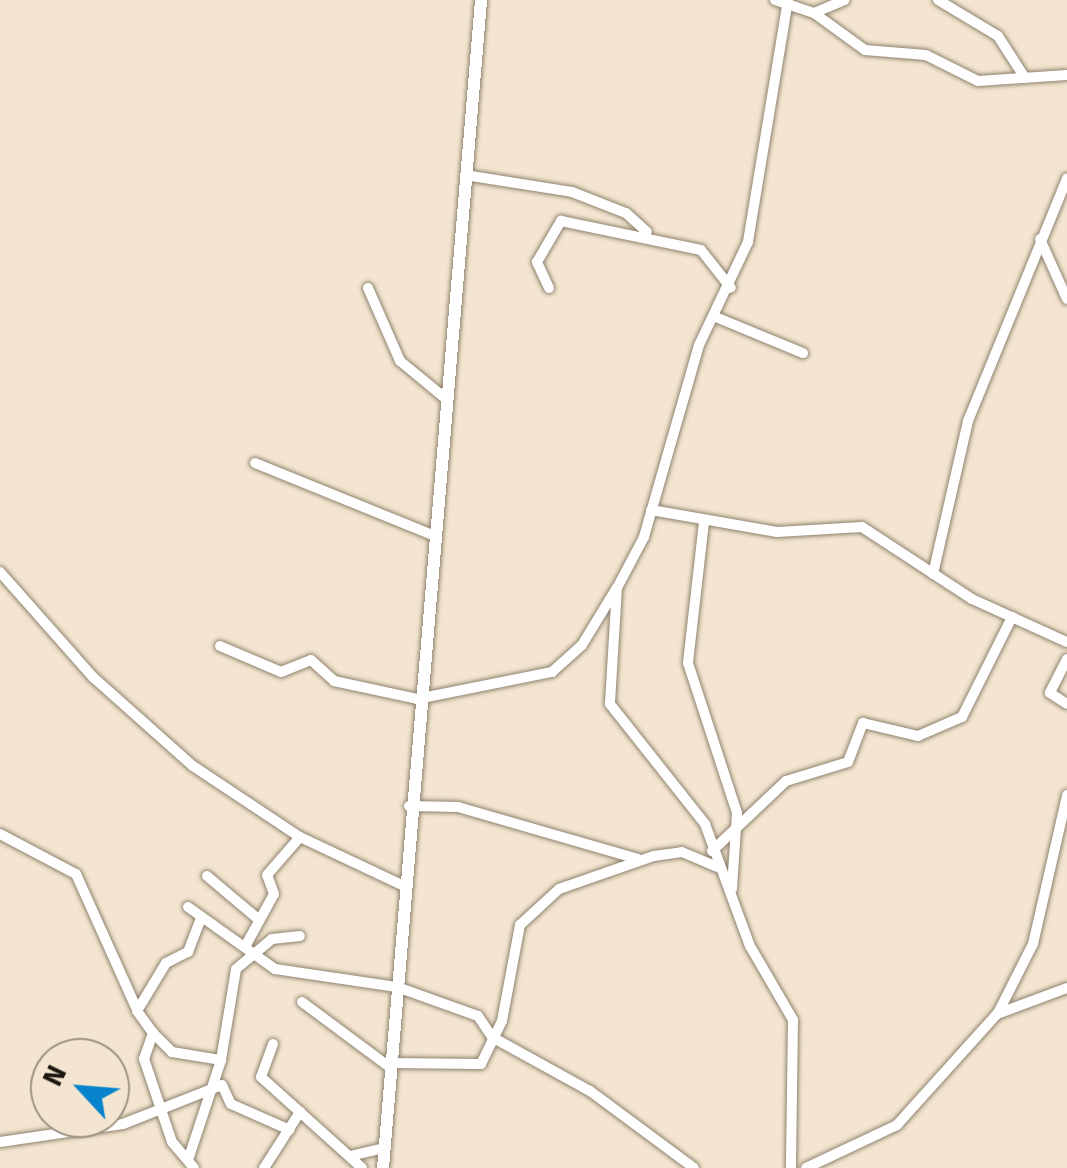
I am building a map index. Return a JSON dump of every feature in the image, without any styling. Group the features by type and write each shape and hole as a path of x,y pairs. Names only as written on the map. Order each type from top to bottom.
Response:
{"street":[{"path":"383,1168 417,699 480,0"},
{"path":"775,0 814,13 865,50 926,55 978,81 1067,74"},
{"path":"814,13 844,0"},
{"path":"938,0 998,36 1025,78"},
{"path":"220,646 281,672 311,660 334,681 417,699 552,672 582,645 616,588 651,510 691,367 731,288 755,217 787,3"},
{"path":"465,176 572,192 626,213 651,237"},
{"path":"933,574 951,518 947,488 1040,239 1067,178"},
{"path":"548,288 536,274 554,224 651,237 702,250 731,288"},
{"path":"1040,239 1067,299"},
{"path":"368,288 400,361 446,398"},
{"path":"718,318 803,353"},
{"path":"255,463 432,535"},
{"path":"651,510 776,532 862,528 933,574 1067,642"},
{"path":"704,522 688,663 738,835 732,890"},
{"path":"0,572 93,677 179,754 300,837 404,886"},
{"path":"616,588 610,704 705,824 750,946 792,1020 791,1168"},
{"path":"712,851 738,835 786,781 848,762 863,722 918,736 962,717 1012,617"},
{"path":"1067,659 1050,693 1067,704"},
{"path":"806,1168 897,1124 997,1014 1034,944 1067,795"},
{"path":"410,806 458,807 638,859"},
{"path":"0,834 76,874 137,1011 153,1033 172,1052 221,1060"},
{"path":"246,945 274,894 267,876 300,837"},
{"path":"302,1002 391,1066 476,1068 495,1038 520,926 578,878 638,859 682,852 721,870"},
{"path":"207,876 258,919"},
{"path":"188,908 246,945 257,960"},
{"path":"137,1011 166,962 188,952 201,918"},
{"path":"257,960 272,939 300,936"},
{"path":"191,1164 206,1086 221,1060 229,984 244,961 257,960 308,981 396,987 478,1016 495,1038 590,1091 694,1168"},
{"path":"997,1014 1067,988"},
{"path":"153,1033 144,1059 172,1142 191,1164"},
{"path":"272,1044 261,1076 362,1168"},
{"path":"0,1142 122,1124 206,1086 222,1085 231,1104 290,1130"},
{"path":"264,1168 300,1112"},
{"path":"349,1156 386,1148"}]}
